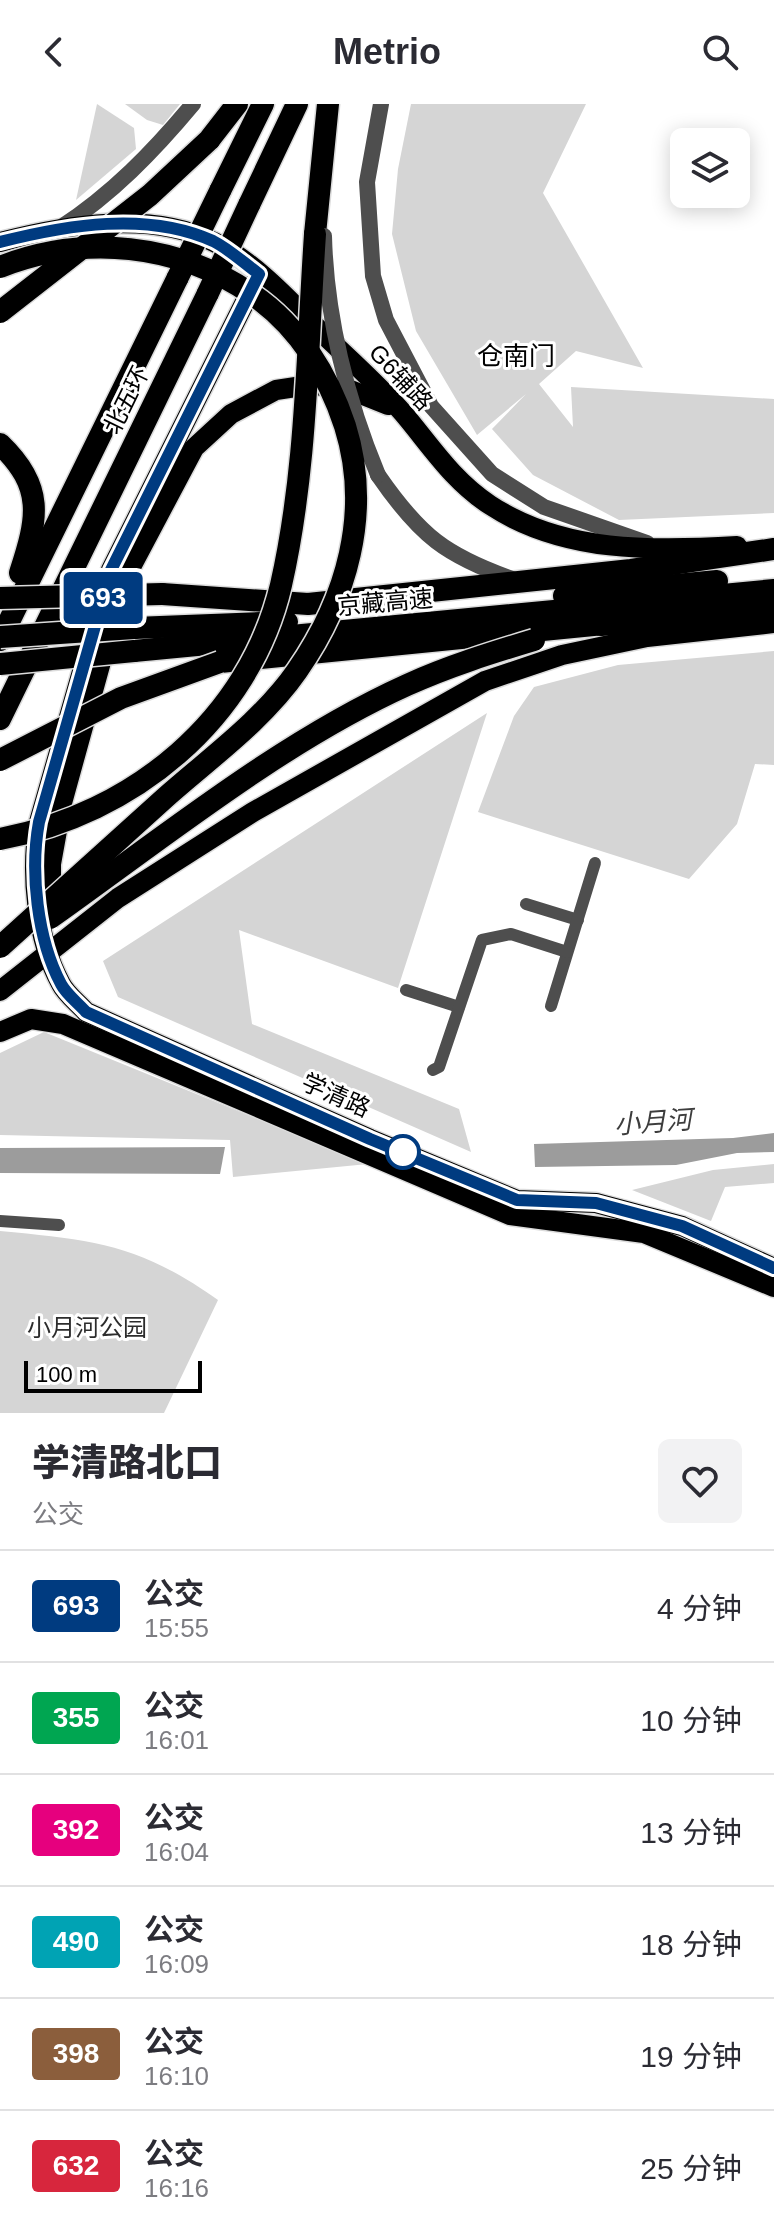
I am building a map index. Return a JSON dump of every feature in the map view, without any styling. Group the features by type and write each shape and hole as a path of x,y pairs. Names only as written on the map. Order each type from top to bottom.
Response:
{"highway":[{"path":"2,310 150,195 209,140 237,104"},
{"name":"北五环","path":"0,638 263,104"},
{"name":"北五环","path":"0,719 297,104"},
{"path":"0,839 50,828 96,809 145,782 188,745 224,706 257,651 280,587 293,511 320,234 328,104"},
{"path":"0,267 38,253 83,247 119,248 163,254 201,266 240,285 273,308 302,340 323,374 353,453 357,492 348,569 330,616 296,673 251,721 0,947"},
{"path":"0,444 25,472 36,513 19,576 0,622"},
{"path":"0,598 162,594 308,604 631,570 774,546"},
{"name":"京藏高速","path":"0,638 134,628 301,622 774,575"},
{"name":"京藏高速","path":"0,664 774,590"},
{"path":"0,760 121,698 220,662 774,608"},
{"path":"0,954 191,818 352,713 465,661 534,640 614,623"}],"main road":[{"name":"G6辅路","path":"0,242 58,229 148,225 214,242 259,274 402,413 454,477 490,505 524,524 607,546 668,550 774,546"},
{"name":"学清路","path":"259,274 111,570 33,855 34,893 62,986 86,1012 370,1139 517,1200 596,1203 667,1222 774,1268"},
{"path":"50,952 51,864 62,803 123,582 194,448 231,414 276,390 309,385 343,387 402,413"},
{"path":"0,991 118,898 253,812 485,681 562,655 647,637 774,623"},
{"path":"0,1032 31,1019 49,1007 62,986"},
{"name":"学清路","path":"31,1019 63,1024 510,1215 644,1233 774,1287"}],"street":[{"path":"58,229 97,204 161,142 193,104"},
{"path":"339,104 320,234 325,282 363,440 378,475 402,510 433,541 466,563 517,581"},
{"path":"381,104 367,182 373,276 386,320 431,406 492,474 544,507 668,550"},
{"path":"551,1006 595,863"},
{"path":"526,904 578,920"},
{"path":"433,1070 439,1067 482,940 511,934 567,952"},
{"path":"406,990 459,1007"},
{"path":"0,1221 59,1225"}],"green space":[{"path":"97,104 134,128 136,149 76,200"},
{"path":"125,104 180,104 163,125 147,120"},
{"path":"411,104 586,104 543,193 643,368 576,351 539,384 573,427 571,387 774,399 774,513 619,520 533,475 492,429 526,394 477,435 416,331 392,234 398,169"},
{"path":"774,651 774,765 755,764 737,824 689,879 478,812 514,716 534,687 618,665"},
{"path":"487,713 398,988 239,930 252,1024 459,1109 471,1152 118,997 103,961"},
{"path":"44,1032 368,1164 233,1177 230,1140 0,1135 0,1053"},
{"path":"774,1164 774,1183 725,1187 711,1221 632,1190 713,1170"},
{"name":"小月河公园","path":"0,1231 115,1248 164,1267 218,1300 164,1413 0,1413"}],"shaded area":[{"path":"774,1133 774,1152 737,1153 676,1165 535,1167 534,1144 733,1138"},
{"path":"225,1147 220,1174 0,1173 0,1148"}],"bus line":[{"name":"693","path":"0,242 58,229 148,225 214,242 259,274 111,570 39,822 33,855 34,893 62,986 86,1012 370,1139 517,1200 596,1203 682,1226 774,1268"}],"district":[{"name":"仓南门","path":"516,356"}],"water label":[{"name":"小月河","path":"653,1122"}]}
